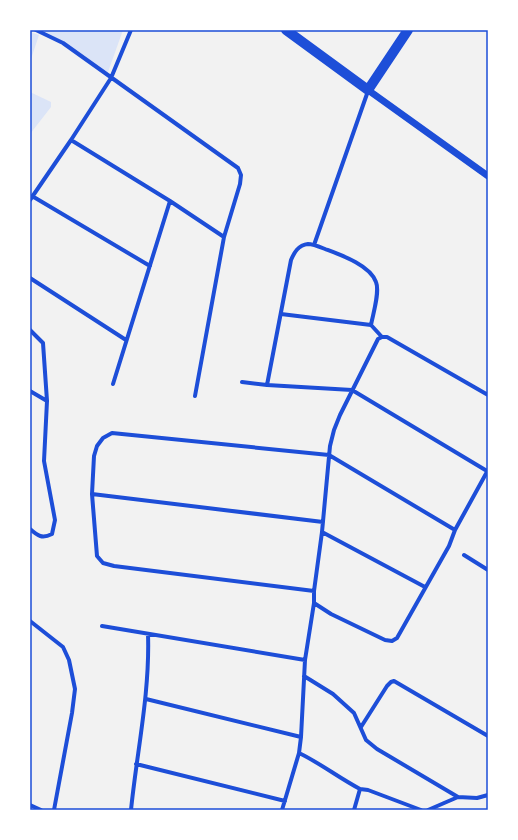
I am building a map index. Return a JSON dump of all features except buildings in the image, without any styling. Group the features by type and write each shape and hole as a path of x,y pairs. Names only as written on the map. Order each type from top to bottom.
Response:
{"main road":[{"path":"286,30 368,90 408,30"}],"street":[{"path":"36,30 63,43 238,168 241,175 240,184 224,237 195,396"},
{"path":"131,30 111,78 31,198 150,266"},
{"path":"314,245 368,90 488,176"},
{"path":"71,140 170,201 224,237"},
{"path":"113,384 170,201"},
{"path":"267,385 291,260 297,249 301,246 308,244 314,245 349,258 372,275 377,283 377,290 371,325"},
{"path":"30,278 126,340"},
{"path":"281,314 371,325 382,336 387,337 488,395"},
{"path":"30,330 44,343 47,401 44,461 55,520 52,534 45,537 37,535 30,529"},
{"path":"282,810 299,753 305,660 314,603 314,591 322,532 330,446 334,430 352,390 378,339 382,336"},
{"path":"242,382 352,390 488,470 455,530 449,546 397,638 392,641 385,640 331,614 314,603"},
{"path":"30,391 47,401"},
{"path":"314,591 114,566 103,563 97,556 92,494 94,456 97,446 103,438 112,434 329,455 455,530"},
{"path":"92,494 323,522"},
{"path":"322,532 425,587"},
{"path":"464,555 488,570"},
{"path":"30,622 62,647 69,660 75,689 54,810"},
{"path":"102,626 305,660"},
{"path":"131,810 136,764 146,699 149,655 148,634"},
{"path":"304,676 333,694 354,713 366,740 377,749 458,797"},
{"path":"361,727 387,686 394,681 488,736"},
{"path":"146,699 301,737"},
{"path":"299,753 317,762 343,780 360,789 374,792 421,810"},
{"path":"136,764 285,801"},
{"path":"354,810 360,789"},
{"path":"428,810 458,797 477,798 488,795"},
{"path":"30,805 41,810"}],"shaded area":[{"path":"42,30 123,30 108,72 59,39"},
{"path":"30,32 39,35 30,62"},
{"path":"30,92 51,102 51,107 30,134"}]}
